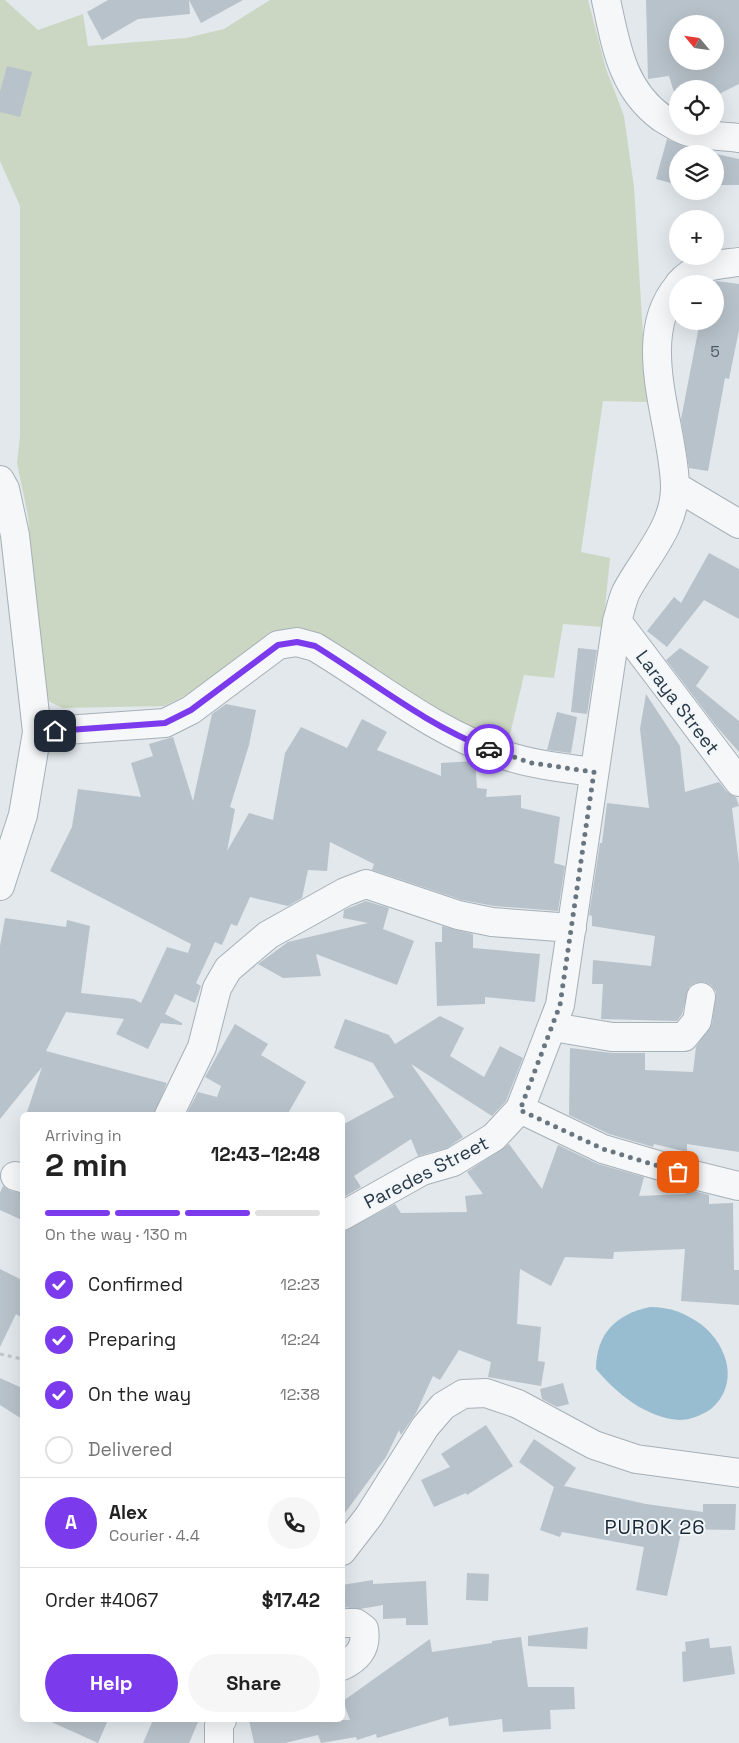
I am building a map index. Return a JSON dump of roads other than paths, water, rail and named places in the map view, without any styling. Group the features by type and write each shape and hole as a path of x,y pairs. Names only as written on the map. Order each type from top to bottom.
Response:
{"street":[{"path":"606,0 621,62 634,92 654,112 673,125 689,132 739,138"},
{"name":"Paredes Street","path":"688,275 700,268 739,262"},
{"name":"Paredes Street","path":"345,1214 422,1171 453,1162 494,1137 520,1110 560,1005 617,621 625,595 663,532 673,510 675,486 658,371 661,313 669,300"},
{"path":"0,480 5,490 14,535 37,732 23,815 0,886"},
{"path":"675,486 739,524"},
{"name":"Laraya Street","path":"617,621 739,782"},
{"path":"37,732 165,723 191,710 278,645 297,642 315,646 415,711 472,743 532,763 594,772"},
{"path":"170,1112 202,1047 217,988 228,969 268,935 345,892 366,884 458,915 492,922 572,928"},
{"path":"552,1027 612,1037 684,1037 697,1020 701,997"},
{"path":"520,1110 603,1149 678,1172 738,1186"},
{"path":"345,1547 369,1516 425,1428 443,1406 463,1394 486,1393 518,1404 594,1445 636,1459 739,1473"},
{"path":"345,1623 356,1624 364,1629 366,1639 362,1652 345,1664"},
{"path":"220,1722 220,1743"}],"water":[{"path":"650,1307 658,1307 684,1314 702,1325 719,1344 727,1366 728,1378 720,1399 711,1409 700,1415 679,1420 655,1415 622,1395 596,1369 600,1346 610,1328 627,1315"}],"district":[{"name":"PUROK 26","path":"655,1527"}]}
